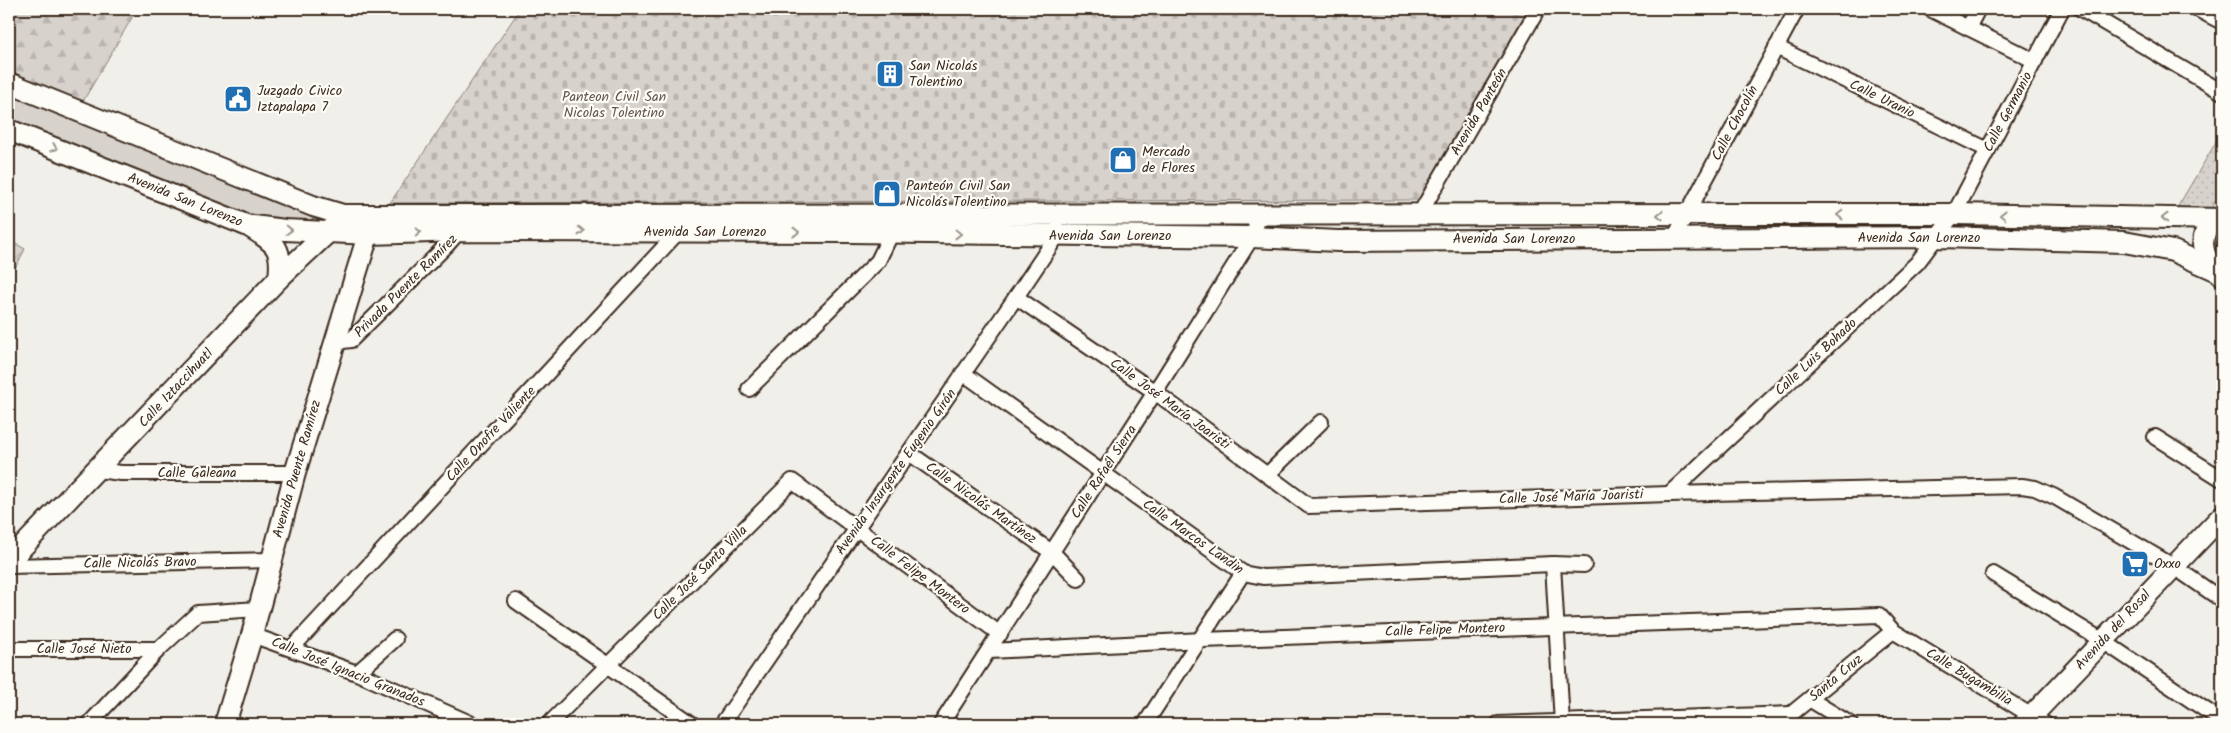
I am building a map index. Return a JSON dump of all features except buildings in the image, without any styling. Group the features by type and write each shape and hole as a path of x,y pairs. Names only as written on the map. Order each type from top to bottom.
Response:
{"main road":[{"name":"Avenida San Lorenzo","path":"9,83 313,206 338,223"},
{"name":"Avenida San Lorenzo","path":"9,130 246,224 285,230 338,223 372,225 679,223 1057,215 1954,214 2218,219"},
{"path":"1752,238 1753,215"},
{"path":"2218,219 2205,231 2203,245 2209,263 2220,273"},
{"name":"Calle Iztaccihuatl","path":"9,561 280,278 338,223"},
{"name":"Avenida San Lorenzo","path":"679,223 892,232 1057,236 1252,237 1338,241 1939,237 2124,242 2173,251 2220,273"},
{"path":"246,224 276,246 282,259 280,278"},
{"name":"Avenida Puente Ramírez","path":"224,724 252,634 296,473 372,225"},
{"name":"Avenida del Rosal","path":"2034,721 2103,641 2222,516"}],"street":[{"name":"Avenida Panteón","path":"1419,215 1538,9"},
{"name":"Calle Chocolín","path":"1674,238 1797,9"},
{"path":"1930,9 2035,61"},
{"path":"1968,28 1978,9"},
{"name":"Calle Germanio","path":"1954,214 2062,9"},
{"path":"2081,9 2222,92"},
{"path":"2197,9 2222,22"},
{"name":"Calle Uranio","path":"1776,47 1988,150"},
{"name":"Calle Luis Bohado","path":"1669,494 1917,263 1939,237 1954,214"},
{"path":"1057,215 1057,236"},
{"name":"Calle Rafaél Sierra","path":"941,724 1155,392 1252,237 1260,215"},
{"name":"Privada Puente Ramírez","path":"335,342 350,340 461,223"},
{"name":"Calle Onofre Valiente","path":"292,648 679,223"},
{"path":"749,389 878,261 892,232"},
{"name":"Avenida Insurgente Eugenio Girón","path":"722,724 1057,236"},
{"name":"Calle José María Joaristi","path":"1016,297 1155,392 1309,506 1669,494 2022,486 2035,488 2055,496 2173,566 2222,600"},
{"name":"Calle Marcos Landin","path":"963,373 1243,573 1263,578 1553,564 1584,565"},
{"path":"1268,475 1321,422"},
{"path":"2155,437 2222,479"},
{"name":"Calle Nicolás Martínez","path":"909,453 1052,553 1078,579"},
{"name":"Calle Galeana","path":"98,470 121,473 296,473"},
{"name":"Calle Felipe Montero","path":"792,481 1000,634"},
{"name":"Calle José Santo Villa","path":"549,724 792,481"},
{"name":"Calle Nicolás Bravo","path":"9,566 271,560"},
{"path":"1553,564 1562,723"},
{"path":"1146,724 1202,640 1243,573"},
{"path":"1994,574 2103,641 2222,721"},
{"path":"516,601 692,724"},
{"path":"90,724 160,649 198,612 258,608"},
{"name":"Calle Felipe Montero","path":"989,651 1202,640 1879,614 1893,631"},
{"name":"Santa Cruz","path":"1779,724 1811,700 1893,631"},
{"name":"Calle Bugambilia","path":"1893,631 2034,721"},
{"name":"Calle José Ignacio Granados","path":"252,634 357,674 472,724"},
{"path":"357,674 395,639"},
{"name":"Calle José Nieto","path":"9,649 160,649"},
{"path":"1811,700 1850,724"},
{"path":"1498,724 1791,714"}],"green space":[{"path":"9,9 137,9 82,103 9,76"},
{"name":"Panteon Civil San Nicolas Tolentino","path":"520,9 1528,9 1418,200 390,203"},
{"path":"9,93 308,209 313,220 303,231 281,230 9,125"},
{"path":"2222,132 2222,190 2211,209 2177,208"},
{"path":"9,240 25,249 9,280"}],"place":[{"name":"San Nicolás Tolentino","path":"890,74"},
{"name":"Juzgado Civico Iztapalapa 7","path":"238,99"},
{"name":"Mercado de Flores","path":"1123,160"},
{"name":"Panteón Civil San Nicolás Tolentino","path":"887,194"},
{"name":"Oxxo","path":"2135,564"}]}
